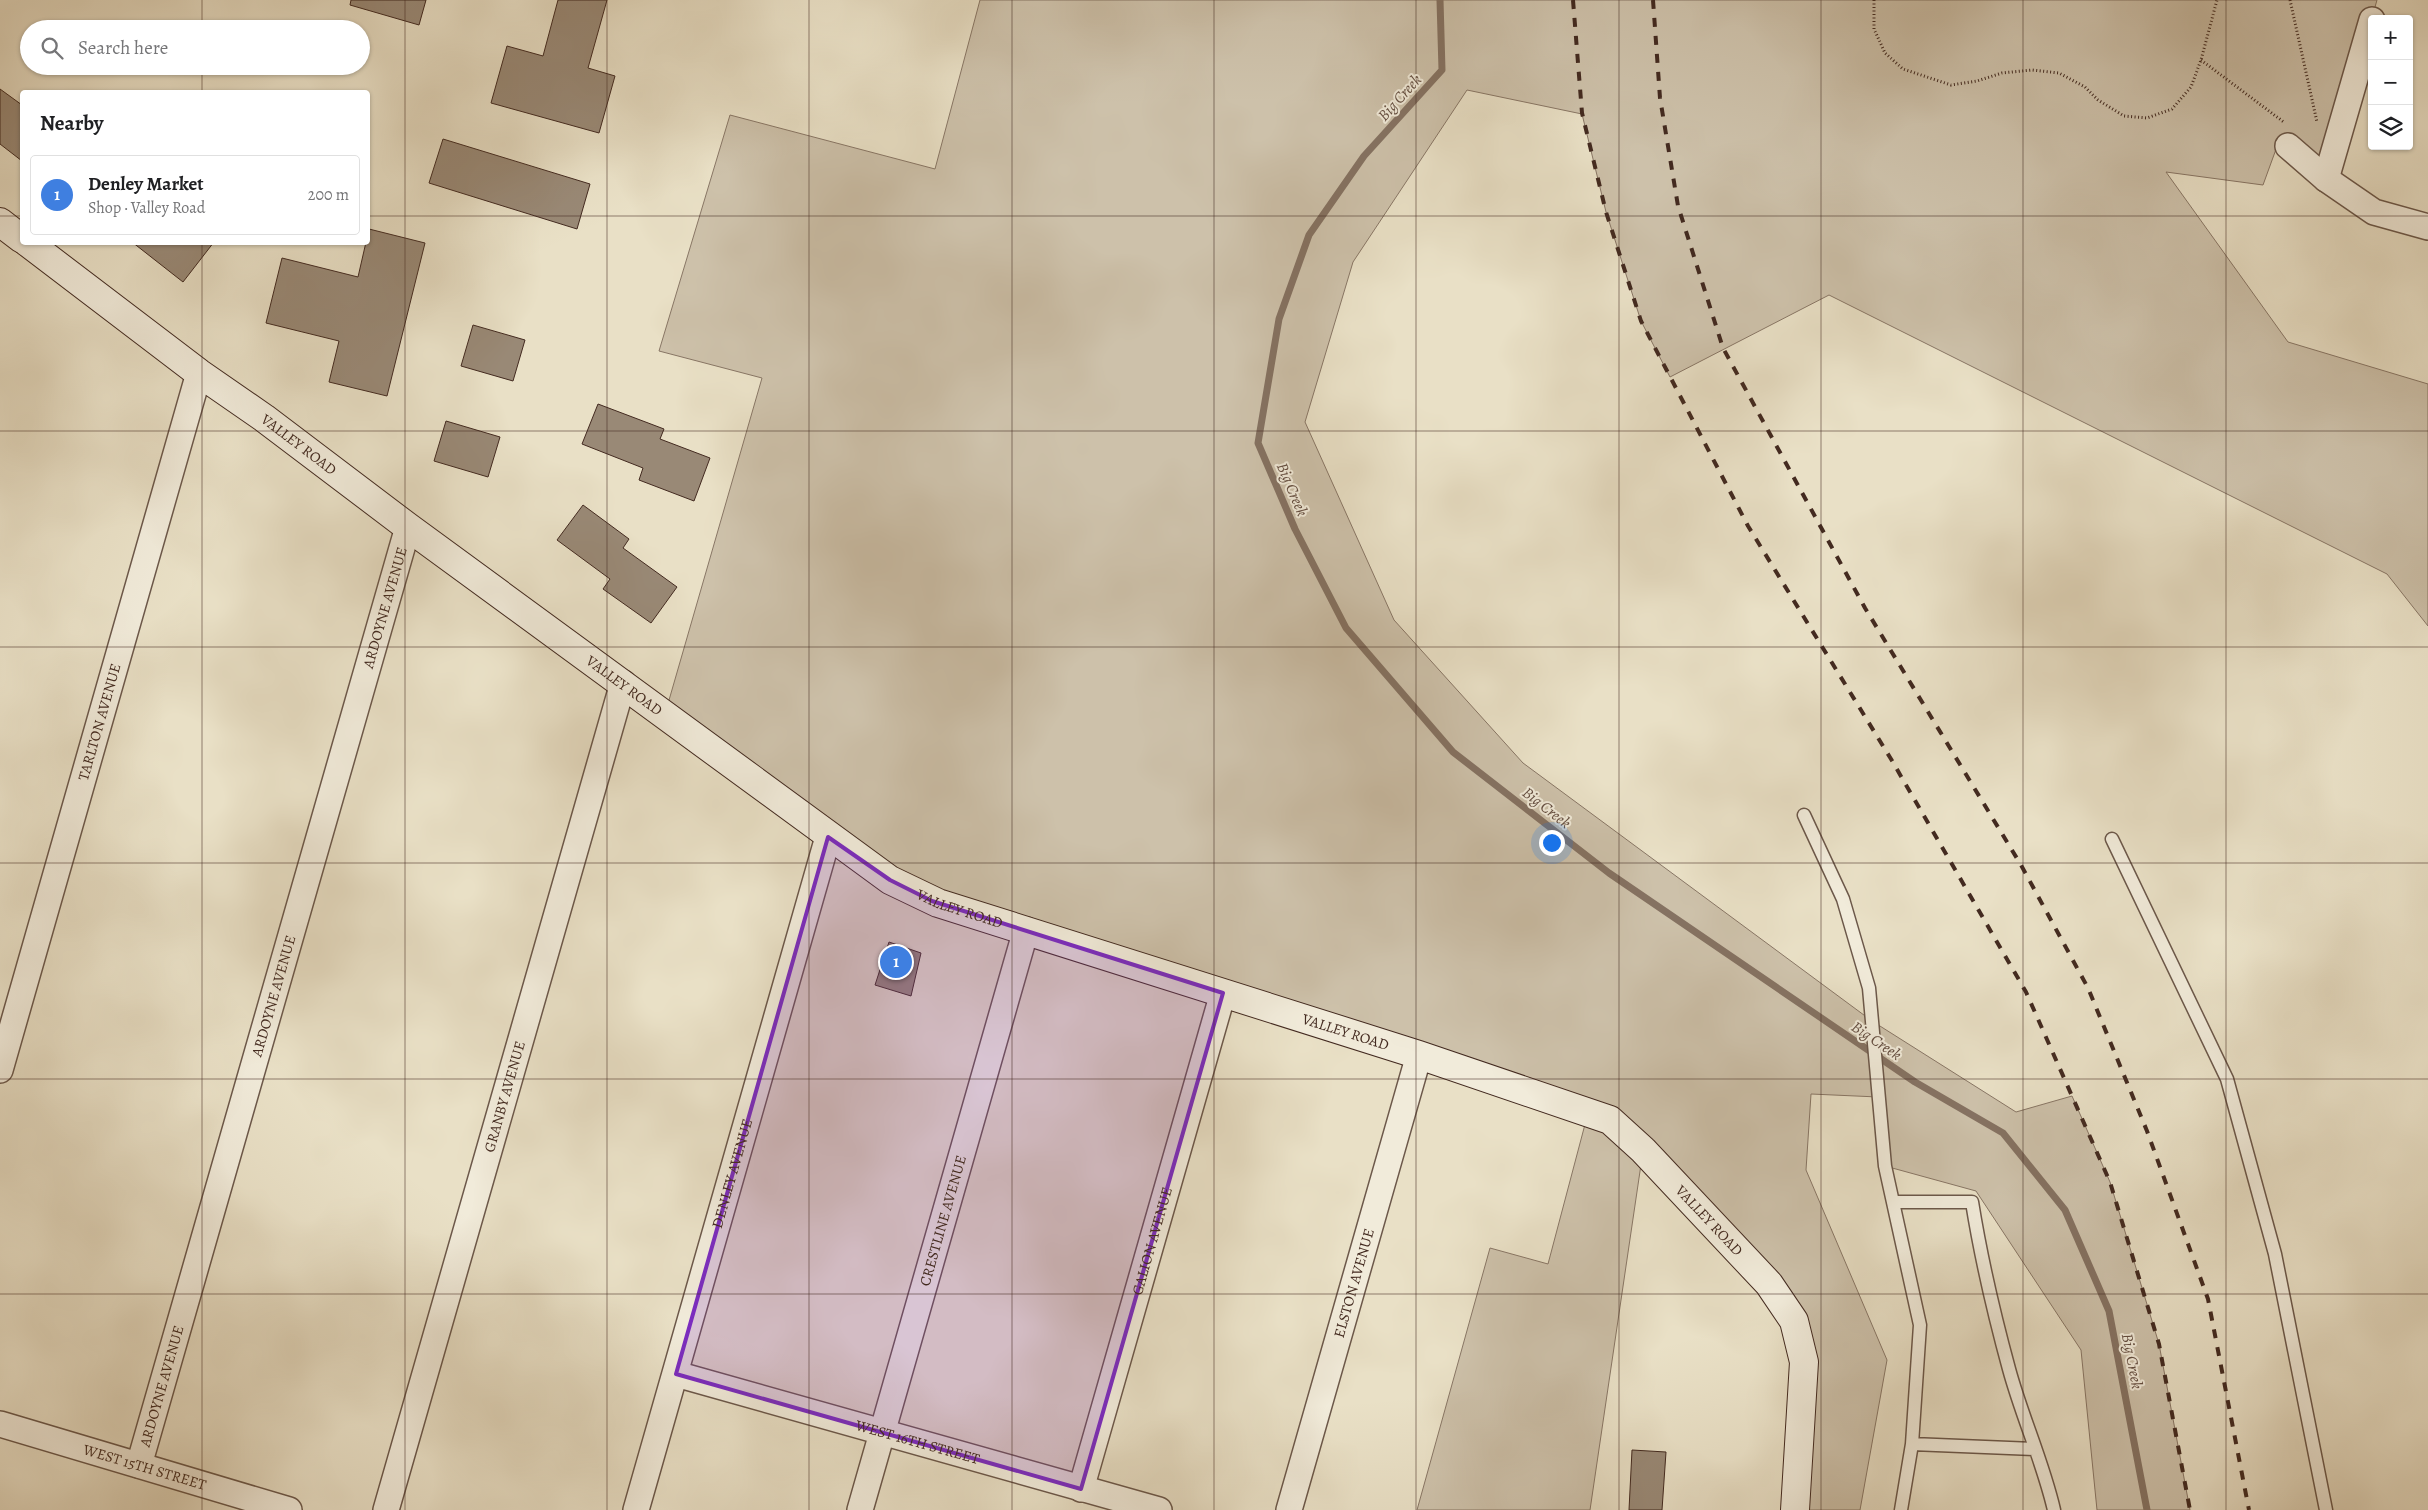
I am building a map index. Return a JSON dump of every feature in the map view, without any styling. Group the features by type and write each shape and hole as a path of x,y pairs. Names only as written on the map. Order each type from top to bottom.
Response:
{"street":[{"path":"2373,15 2378,0"},
{"path":"2326,179 2368,33"},
{"path":"2289,136 2326,179 2374,212 2428,227"},
{"path":"0,222 20,237"},
{"name":"VALLEY ROAD","path":"31,245 199,373 264,418 408,527 890,880 932,901 1419,1055 1610,1120 1643,1150 1769,1284 1794,1321 1804,1362 1795,1510"},
{"name":"TARLTON AVENUE","path":"0,1070 199,373"},
{"name":"ARDOYNE AVENUE","path":"139,1465 408,527"},
{"name":"GRANBY AVENUE","path":"386,1510 623,683"},
{"name":"DENLEY AVENUE","path":"636,1510 828,836"},
{"name":"CRESTLINE AVENUE","path":"860,1510 1026,930"},
{"name":"GALION AVENUE","path":"1081,1489 1223,993"},
{"name":"ELSTON AVENUE","path":"1289,1510 1419,1055"},
{"name":"WEST 16TH STREET","path":"676,1374 1159,1510"},
{"name":"WEST 15TH STREET","path":"0,1424 289,1510"}],"lane":[{"path":"1804,815 1843,899 1869,988 1885,1166 1920,1325 1912,1444 1901,1510"},
{"path":"2112,839 2227,1080 2276,1254 2326,1510"},
{"path":"1893,1202 1972,1202 2008,1369 2049,1488 2054,1510"},
{"path":"1912,1444 2034,1449"}],"path":[{"path":"1874,0 1874,29 1885,53 1903,70 1951,85 1977,81 2002,73 2025,70 2059,73 2085,87 2098,100 2124,116 2147,118 2172,109 2190,87 2201,60 2216,0"},
{"path":"2290,0 2319,131"},
{"path":"2201,60 2289,136"}],"highlighted area":[{"path":"828,837 890,880 932,901 1223,993 1081,1489 676,1374"}],"shaded area":[{"path":"980,0 2377,0 2373,15 2368,15 2368,32 2326,179 2279,141 2263,185 2166,172 2288,342 2428,384 2428,626 2387,574 1829,295 1670,377 1641,321 1606,212 1582,114 1467,90 1353,262 1305,422 1394,620 1523,763 1872,1021 2016,1112 2072,1096 2110,1182 2159,1344 2190,1510 2097,1510 2081,1350 1976,1191 1885,1166 1878,1097 1811,1094 1806,1170 1887,1360 1860,1510 1795,1510 1794,1321 1643,1151 1590,1510 1417,1510 1490,1248 1548,1264 1588,1113 932,901 665,714 762,378 659,351 730,115 935,169"}],"building":[{"path":"351,0 426,0 419,25 350,5"},
{"path":"558,0 607,0 588,68 615,76 599,133 491,103 507,46 543,56"},
{"path":"0,89 20,104 20,159 0,144"},
{"path":"443,139 590,184 577,229 429,183"},
{"path":"370,229 425,243 387,396 329,382 339,341 266,323 282,258 358,277 365,245 370,245"},
{"path":"136,245 212,245 183,282"},
{"path":"473,325 525,340 513,381 461,366"},
{"path":"598,404 664,429 660,439 710,458 694,501 639,480 643,468 582,444"},
{"path":"446,421 500,437 488,477 434,461"},
{"path":"583,505 629,539 623,548 677,587 651,623 603,589 610,579 557,540"},
{"path":"889,942 921,953 911,996 875,985"},
{"path":"1632,1450 1666,1452 1662,1510 1629,1510"}],"waterway":[{"name":"Big Creek","path":"1440,0 1442,70 1364,156 1309,235 1279,319 1258,443 1295,529 1346,628 1453,752 1609,873 1915,1082 2003,1133 2065,1210 2109,1311 2147,1510"}],"railway":[{"path":"1573,0 1582,113 1606,212 1641,321 1748,526 1891,759 2026,992 2110,1182 2159,1344 2190,1510"},
{"path":"1653,0 1660,98 1678,206 1723,348 1865,608 2021,865 2088,988 2147,1131 2208,1299 2249,1510"}],"place":[{"name":"Denley Market","path":"896,962"}]}
